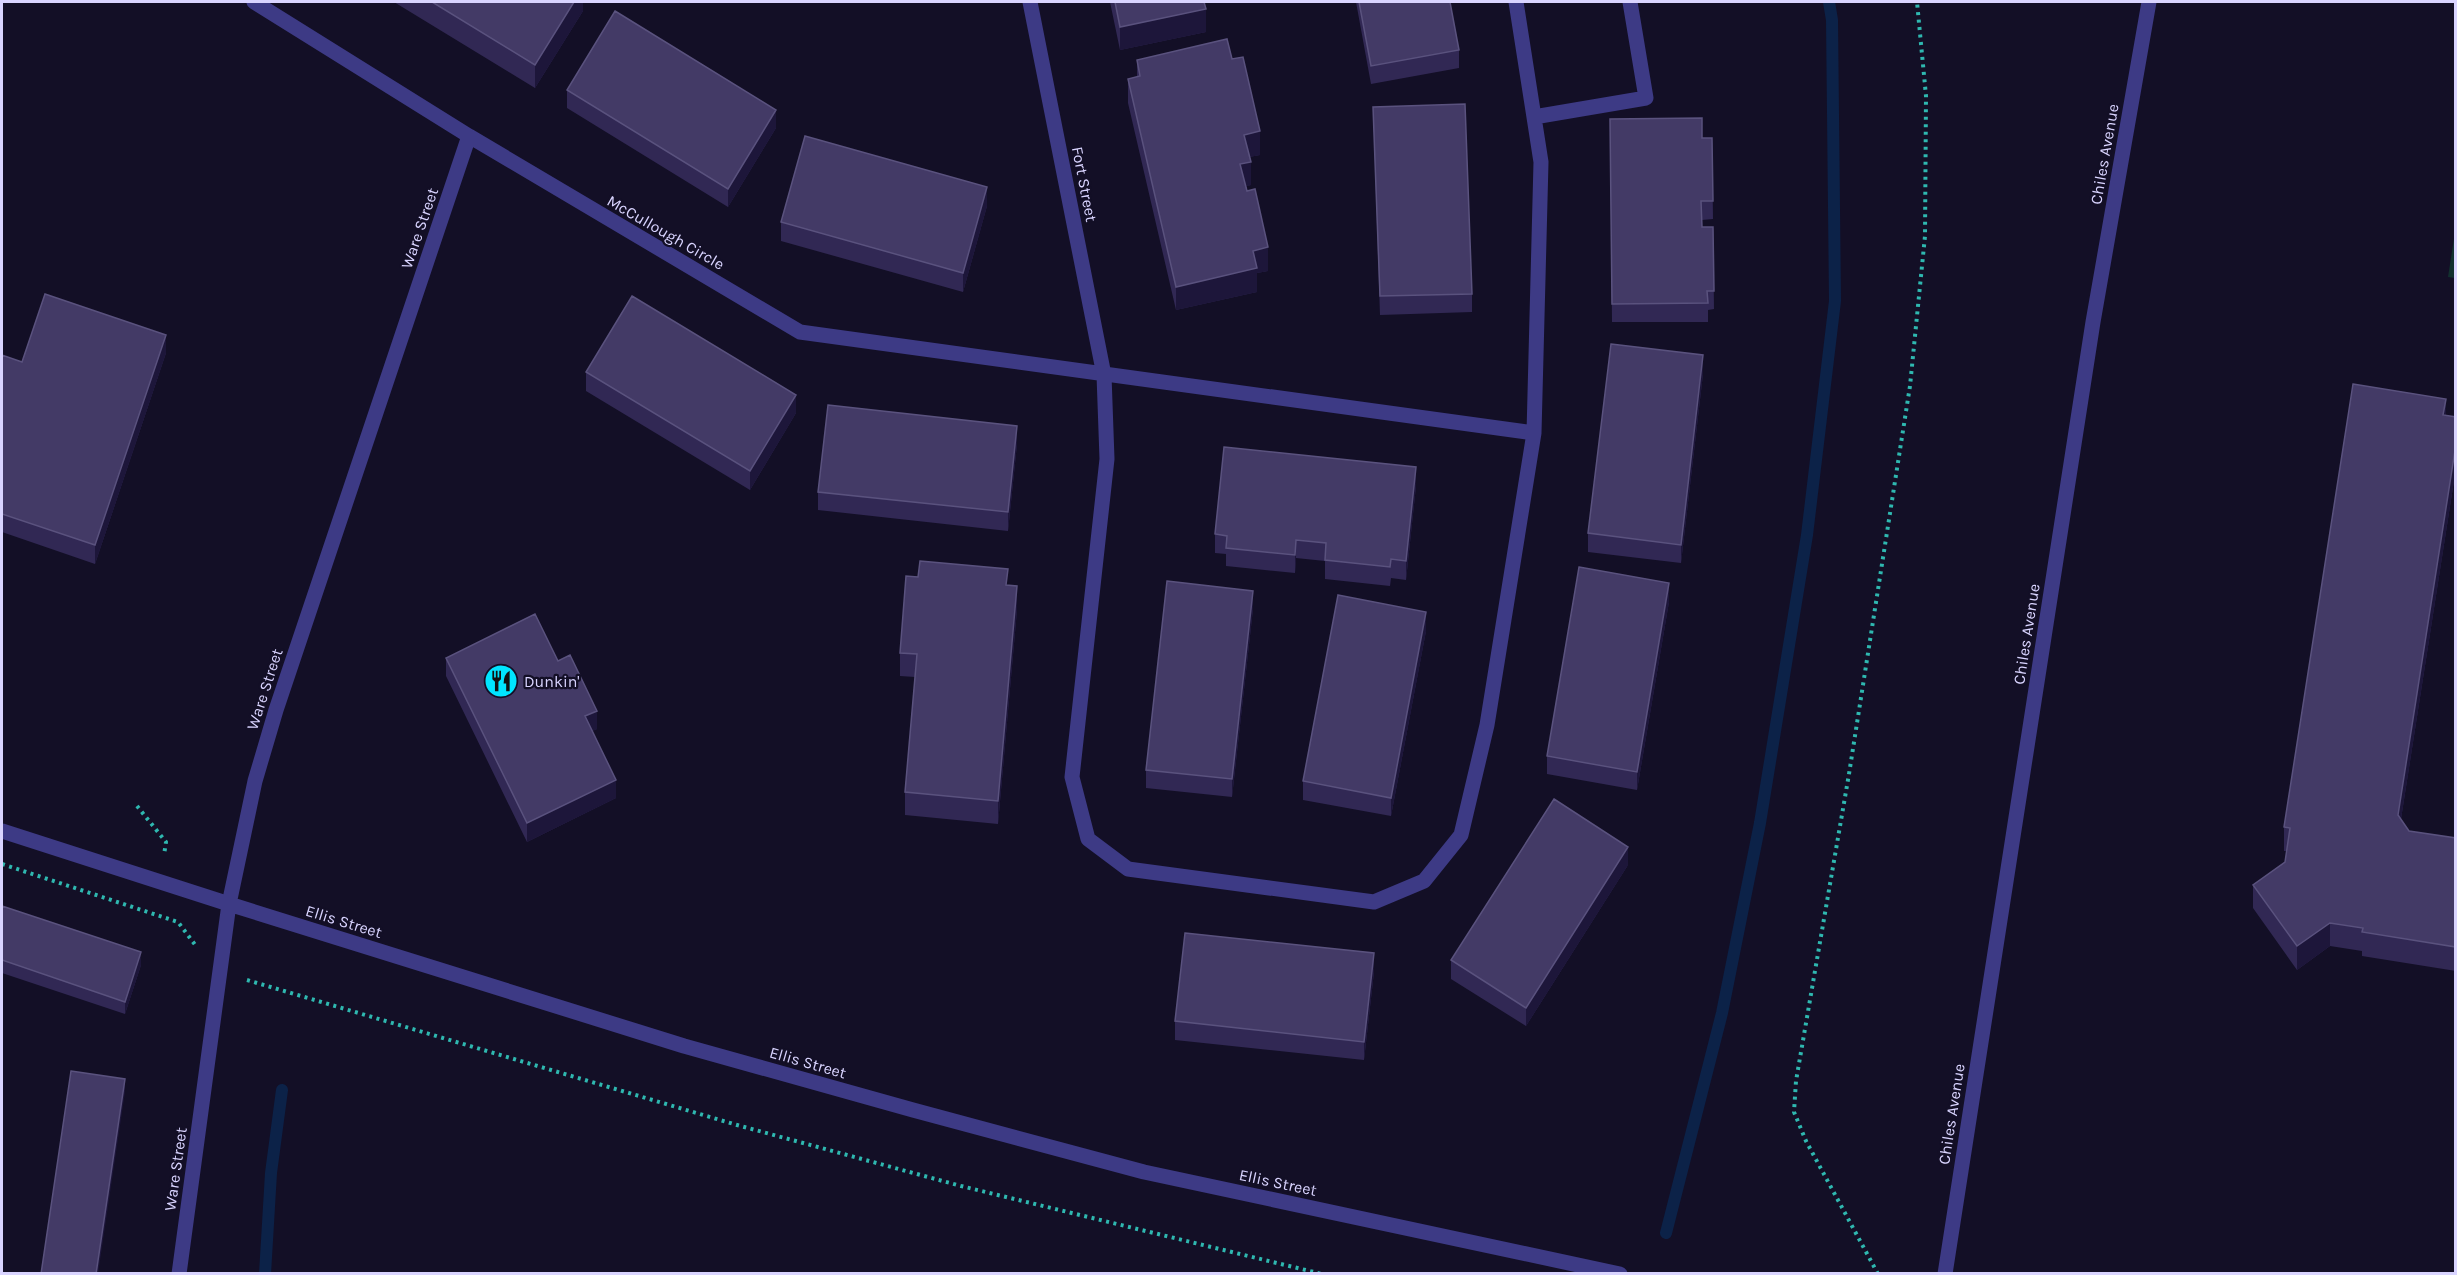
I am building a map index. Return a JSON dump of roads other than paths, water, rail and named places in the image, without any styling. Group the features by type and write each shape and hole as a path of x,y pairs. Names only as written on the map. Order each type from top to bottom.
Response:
{"street":[{"name":"McCullough Circle","path":"254,2 470,136 800,332 1534,433"},
{"name":"Fort Street","path":"1030,2 1104,375 1107,459 1072,777 1088,839 1128,869 1374,902 1424,881 1461,836 1487,724 1534,433 1541,162 1516,2"},
{"path":"1534,117 1646,98 1630,2"},
{"name":"Chiles Avenue","path":"1945,1274 2093,322 2149,2"},
{"name":"Ware Street","path":"178,1274 229,904 250,801 276,710 470,136"},
{"name":"Ellis Street","path":"2,831 684,1046 1144,1172 1620,1274"}],"waterway":[{"path":"1666,1233 1722,1013 1760,823 1807,535 1835,301 1832,20 1829,2"},
{"path":"265,1274 271,1173 282,1090"}],"place":[{"name":"Dunkin'","path":"501,681"}]}
